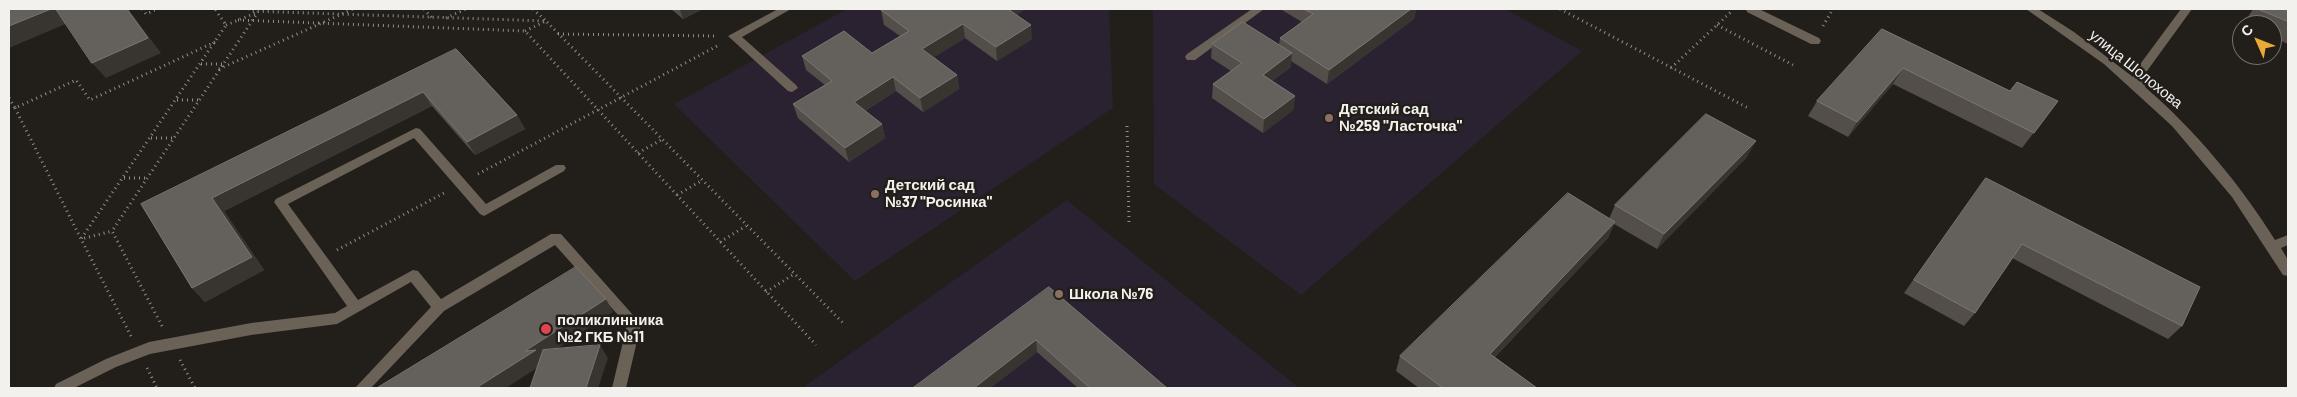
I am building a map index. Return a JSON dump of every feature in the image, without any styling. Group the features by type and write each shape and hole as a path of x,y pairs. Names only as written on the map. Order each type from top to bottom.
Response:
{"street":[{"path":"786,9 734,36 792,88"},
{"path":"1191,57 1259,9"},
{"path":"1751,9 1815,41"},
{"name":"улица Шолохова","path":"2031,9 2069,34 2139,87 2167,112 2214,163 2273,246 2288,271"},
{"path":"2139,87 2139,77 2142,70 2187,9"},
{"path":"356,308 280,202 416,132 484,211 560,168"},
{"path":"362,388 439,307 556,238 634,324 619,388"},
{"path":"2273,246 2288,240"},
{"path":"61,388 111,363 139,352 171,343 286,324 325,321 356,308 413,275 439,307"}],"path":[{"path":"142,9 146,14 157,9"},
{"path":"215,9 226,25"},
{"path":"249,9 250,11 340,15 546,21"},
{"path":"219,70 353,9"},
{"path":"424,9 433,18"},
{"path":"445,19 466,9"},
{"path":"533,9 844,324"},
{"path":"1560,9 1750,109"},
{"path":"1671,68 1735,9"},
{"path":"81,239 226,25 259,11"},
{"path":"81,239 112,231 259,11"},
{"path":"390,26 397,17"},
{"path":"458,28 466,19"},
{"path":"238,20 525,31 546,21"},
{"path":"1717,25 1793,65"},
{"path":"525,31 816,345"},
{"path":"558,34 734,36"},
{"path":"321,259 734,36"},
{"path":"15,108 76,80 90,100 216,41"},
{"path":"200,64 223,64"},
{"path":"9,98 157,388"},
{"path":"176,100 199,100"},
{"path":"1127,126 1129,222"},
{"path":"150,138 174,138"},
{"path":"638,153 661,140"},
{"path":"123,178 147,178"},
{"path":"677,195 701,181"},
{"path":"720,242 746,226"},
{"path":"112,231 195,388"},
{"path":"766,292 794,274"}],"shaded area":[{"name":"Детский сад №37 \"Росинка\"","path":"847,9 1109,9 1113,108 855,281 674,104"},
{"name":"Детский сад №259 \"Ласточка\"","path":"1153,9 1505,9 1582,51 1301,295 1154,184"},
{"name":"Школа №76","path":"1067,200 1299,388 802,388"}],"building":[{"path":"9,9 51,9 9,26"},
{"path":"56,9 127,9 148,38 92,63"},
{"path":"1008,9 1031,25 996,47 963,24 922,49 957,75 920,98 893,77 854,102 882,124 845,148 793,104 832,81 802,56 844,31 872,53 909,31 881,10"},
{"path":"1304,9 1411,9 1329,70 1280,38 1313,14"},
{"path":"2258,9 2288,9 2288,21 2282,19 2282,15 2273,15"},
{"path":"1243,22 1292,53 1263,75 1295,96 1264,119 1213,84 1242,63 1212,44"},
{"path":"1882,29 2010,91 2017,82 2058,101 2034,133 1903,68 1857,122 1817,101"},
{"path":"456,49 517,115 467,142 423,92 212,198 252,257 192,288 141,204"},
{"path":"1706,114 1756,141 1664,234 1615,205"},
{"path":"1986,178 2200,287 2182,326 2022,244 1975,313 1914,280"},
{"path":"1568,193 1615,222 1490,354 1537,388 1443,388 1400,356"},
{"path":"576,267 606,299 525,351 536,350 476,388 377,388"},
{"path":"1049,287 1167,388 1090,388 1036,340 974,388 913,388"},
{"path":"600,345 586,388 530,388 543,350"}],"place":[{"name":"Детский сад №259 \"Ласточка\"","path":"1329,118"},
{"name":"Детский сад №37 \"Росинка\"","path":"875,194"},
{"name":"Школа №76","path":"1059,294"},
{"name":"поликлинника №2 ГКБ №11","path":"546,329"}]}
